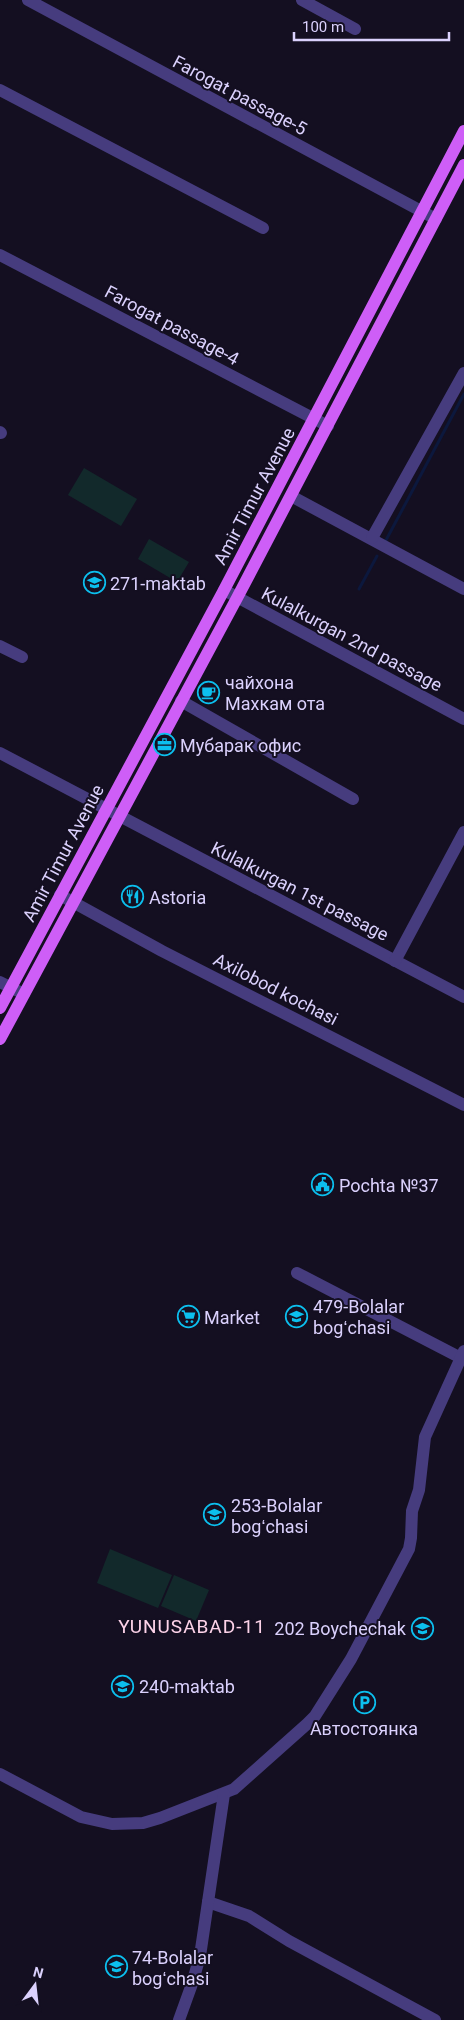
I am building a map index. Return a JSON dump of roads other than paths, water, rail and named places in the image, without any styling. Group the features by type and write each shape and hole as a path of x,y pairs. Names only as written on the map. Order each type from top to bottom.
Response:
{"main road":[{"name":"Amir Timur Avenue","path":"0,1008 5,985 60,895 106,810 224,590 464,131"},
{"name":"Amir Timur Avenue","path":"0,1038 237,598 464,165"}],"street":[{"name":"Farogat passage-5","path":"28,0 436,219"},
{"path":"302,0 355,29"},
{"path":"0,90 263,228"},
{"name":"Farogat passage-4","path":"0,255 328,426"},
{"path":"372,538 464,373"},
{"path":"291,496 464,589"},
{"name":"Kulalkurgan 2nd passage","path":"224,590 464,718"},
{"path":"0,646 22,657"},
{"path":"181,701 353,799"},
{"name":"Kulalkurgan 1st passage","path":"0,753 464,997"},
{"path":"395,960 464,832"},
{"name":"Axilobod kochasi","path":"60,895 162,951 464,1105"},
{"path":"5,985 24,994"},
{"path":"0,1774 81,1817 112,1824 130,1825 152,1821 234,1789 311,1720 351,1659 409,1549 412,1538 412,1511 419,1490 425,1437 463,1354 297,1273"},
{"path":"179,2020 200,1956 224,1794"},
{"path":"208,1902 249,1916 289,1941 435,2020"}],"waterway":[{"path":"385,542 464,394"},
{"path":"359,589 377,556"}],"place":[{"name":"271-maktab","path":"94,583"},
{"name":"чайхона Махкам ота","path":"209,692"},
{"name":"Мубарак офис","path":"164,745"},
{"name":"Astoria","path":"133,897"},
{"name":"Pochta №37","path":"323,1185"},
{"name":"479-Bolalar bogʻchasi","path":"297,1316"},
{"name":"Market","path":"188,1317"},
{"name":"253-Bolalar bogʻchasi","path":"215,1515"},
{"name":"202 Boychechak","path":"422,1628"},
{"name":"240-maktab","path":"123,1686"},
{"name":"Автостоянка","path":"364,1703"},
{"name":"74-Bolalar bogʻchasi","path":"116,1967"}],"district":[{"name":"YUNUSABAD-11","path":"192,1626"}]}
